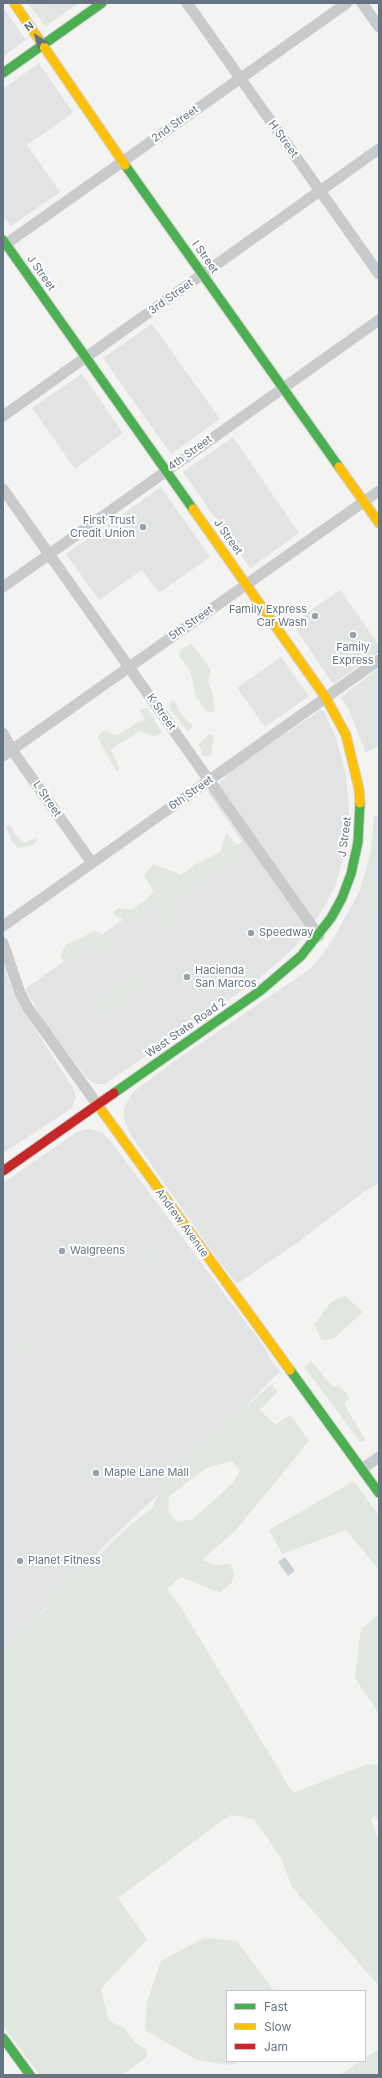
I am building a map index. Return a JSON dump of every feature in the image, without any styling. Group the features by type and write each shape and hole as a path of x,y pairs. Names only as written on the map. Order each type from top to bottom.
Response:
{"main road":[{"name":"I Street","path":"14,3 123,162 379,523"},
{"path":"3,73 102,3"},
{"name":"J Street","path":"4,243 247,584 326,698 346,736 354,759 359,790 358,842 351,874"},
{"name":"West State Road 2","path":"3,1171 260,991 301,956 319,936 342,898 351,874"},
{"name":"Andrew Avenue","path":"97,1104 379,1493"},
{"path":"3,2038 30,2075"}],"street":[{"name":"H Street","path":"187,3 321,190 379,274"},
{"name":"2nd Street","path":"4,243 123,162 347,3"},
{"path":"362,3 379,26"},
{"name":"3rd Street","path":"3,416 379,149"},
{"name":"4th Street","path":"3,587 379,320"},
{"name":"K Street","path":"3,489 319,936"},
{"name":"5th Street","path":"8,753 379,491"},
{"name":"6th Street","path":"3,926 379,660"},
{"name":"L Street","path":"3,733 8,753 92,863"},
{"name":"Andrew Avenue","path":"3,943 20,993 28,1008 97,1104"},
{"path":"362,1469 379,1457"}],"shaded area":[{"path":"28,3 79,3 45,26"},
{"path":"28,3 47,3 46,7 54,19 63,12 65,13 45,26"},
{"path":"3,7 26,40 3,57"},
{"path":"39,63 73,113 27,145 60,192 11,226 3,215 3,89"},
{"path":"152,324 220,419 171,454 103,358"},
{"path":"82,374 123,433 75,469 32,408"},
{"path":"233,437 299,533 250,568 183,472"},
{"path":"161,487 210,557 159,593 142,570 99,600 66,554"},
{"path":"340,590 379,645 379,652 333,684 292,623"},
{"path":"191,643 211,670 208,682 212,692 215,711 207,713 196,696 190,671 179,655 181,650"},
{"path":"281,657 309,696 265,727 237,688"},
{"path":"379,668 379,745 366,753 348,708 341,697"},
{"path":"175,701 180,713 192,725 189,733 170,709 170,702"},
{"path":"147,708 162,732 156,737 140,731 111,749 119,768 117,772 97,737 103,731 108,731 113,735 117,735 142,720 146,722 140,710"},
{"path":"321,710 324,711 337,741 346,775 349,808 346,849 335,887 318,917 294,948 257,980 105,1084 96,1084 87,1078 46,1025 25,989 193,870 242,842 207,791 224,779 229,772 237,766"},
{"path":"209,734 214,736 211,755 203,756 199,744"},
{"path":"379,815 379,1183 365,1191 301,1240 237,1284 218,1260 132,1137 124,1120 124,1108 133,1092 172,1063 310,969 323,954 335,936 360,890 371,851 374,816"},
{"path":"11,825 15,834 23,843 37,838 34,845 18,848 11,840 6,826"},
{"path":"226,833 244,853 244,859 227,864 180,896 171,907 179,922 179,932 157,921 162,909 155,903 131,921 115,916 113,912 118,908 131,910 146,900 154,891 144,876 153,864 181,875 195,865 220,852"},
{"path":"367,882 379,900 379,908 364,896 362,886"},
{"path":"95,931 108,937 111,951 88,946 65,962 60,956 66,945"},
{"path":"3,962 12,990 29,1020 73,1088 76,1096 72,1108 3,1153"},
{"path":"142,974 146,979 137,990 128,992 125,996 124,1006 111,1013 99,1004 106,991 115,985 127,984"},
{"path":"88,1129 101,1132 109,1139 267,1351 269,1358 280,1371 183,1471 110,1540 3,1653 3,1183 77,1132"},
{"path":"156,1252 160,1253 163,1260 148,1261 126,1274"},
{"path":"345,1296 363,1312 333,1339 322,1340 314,1325 332,1301"},
{"path":"29,1341 33,1342 37,1349 21,1350 3,1362 3,1359"},
{"path":"311,1361 333,1387 338,1385 346,1393 349,1398 344,1403 365,1440 360,1442 304,1367"},
{"path":"272,1384 277,1392 260,1410 275,1425 290,1415 309,1441 235,1531 202,1560 215,1565 230,1564 234,1573 232,1582 220,1593 181,1577 167,1589 180,1606 293,1793 367,1764 379,1765 379,1821 375,1816 371,1819 379,1842 379,1986 292,1887 281,1858 254,1819 230,1815 118,1898 147,1939 101,1989 109,2021 125,2028 135,2043 146,2049 147,2057 122,2075 40,2075 3,2026 3,1650 45,1610 68,1577 100,1554 129,1526 153,1507 167,1475","holes":["232,1461 240,1471 233,1483 193,1519 177,1522 168,1511 169,1496 206,1468"]},
{"path":"354,1481 379,1516 379,1570 346,1530 282,1554 269,1530"},
{"path":"285,1557 295,1571 288,1576 278,1562"},
{"path":"379,1614 379,1714 355,1678 361,1629"},
{"path":"204,1938 237,1941 273,1990 226,1990 226,2062 240,2062 229,2065 197,2060 145,2030 147,2002 161,1961"},
{"path":"379,2049 379,2075 340,2075 360,2062 366,2062 366,2057"}],"traffic: fast":[{"path":"3,73 102,3"},
{"path":"125,165 339,467"},
{"path":"3,240 193,509"},
{"path":"114,1093 260,991 301,956 331,918 342,898 351,874 358,842 360,803"},
{"path":"290,1370 379,1493"},
{"path":"3,2038 30,2075"}],"traffic: slow":[{"path":"14,3 125,165"},
{"path":"339,467 379,523"},
{"path":"193,509 326,698 346,735 359,789 360,803"},
{"path":"97,1104 290,1370"}],"traffic: jam":[{"path":"3,1171 114,1093"}],"place":[{"name":"First Trust Credit Union","path":"143,527"},
{"name":"Family Express Car Wash","path":"315,616"},
{"name":"Family Express","path":"353,635"},
{"name":"Speedway","path":"251,933"},
{"name":"Hacienda San Marcos","path":"187,977"},
{"name":"Walgreens","path":"62,1251"},
{"name":"Maple Lane Mall","path":"96,1473"},
{"name":"Planet Fitness","path":"20,1561"}]}
